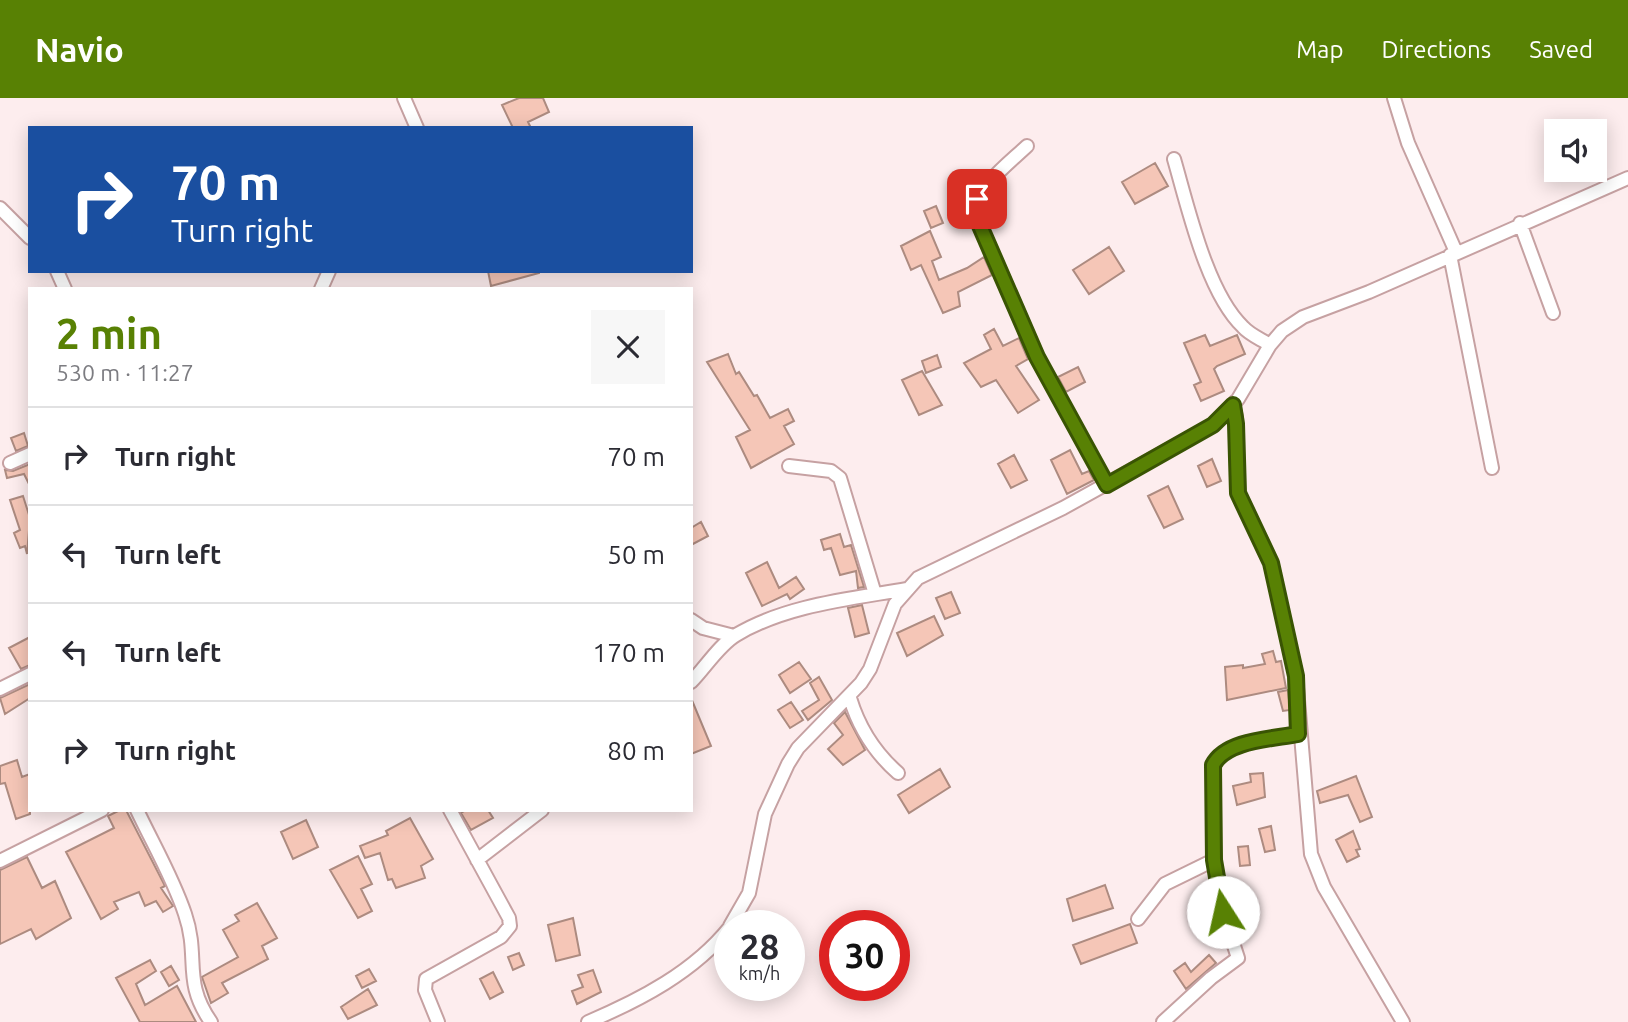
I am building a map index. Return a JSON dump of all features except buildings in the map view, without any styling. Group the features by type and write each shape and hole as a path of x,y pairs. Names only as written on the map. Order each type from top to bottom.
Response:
{"street":[{"path":"404,98 416,126"},
{"path":"1394,98 1408,144 1453,253 1492,468"},
{"path":"1027,146 987,185 977,199 974,212 1037,357 1107,485"},
{"path":"1174,159 1204,261 1245,330 1270,345"},
{"path":"739,910 749,893 765,814 789,764 798,748 850,698 870,669 895,604 907,589 936,569 1107,485 1213,425 1233,405 1270,345 1303,317 1369,292 1520,223 1628,178"},
{"path":"0,208 28,236"},
{"path":"1520,223 1553,313"},
{"path":"1233,405 1238,493 1271,563 1296,676 1298,734 1311,854 1317,873 1403,1022"},
{"path":"10,463 28,455"},
{"path":"789,466 831,471 840,478 875,594"},
{"path":"693,680 734,636 768,621 822,604 907,589"},
{"path":"693,621 703,628 734,636"},
{"path":"0,689 28,675"},
{"path":"850,698 856,717 878,755 898,773"},
{"path":"1163,1022 1238,958 1223,912 1214,860 1213,765 1219,754 1230,748 1298,734"},
{"path":"0,861 98,812"},
{"path":"138,812 185,912 194,951 193,990 211,1022"},
{"path":"438,1022 427,998 426,979 501,937 510,926 509,918 451,812"},
{"path":"477,860 539,812"},
{"path":"1138,919 1165,884 1214,860"},
{"path":"588,1022 642,999 714,941"}],"route":[{"path":"977,199 974,212 1037,357 1107,485 1213,425 1233,405 1236,417 1238,493 1271,563 1284,615 1296,676 1298,734 1230,748 1219,754 1213,765 1214,860 1223,912"}]}
